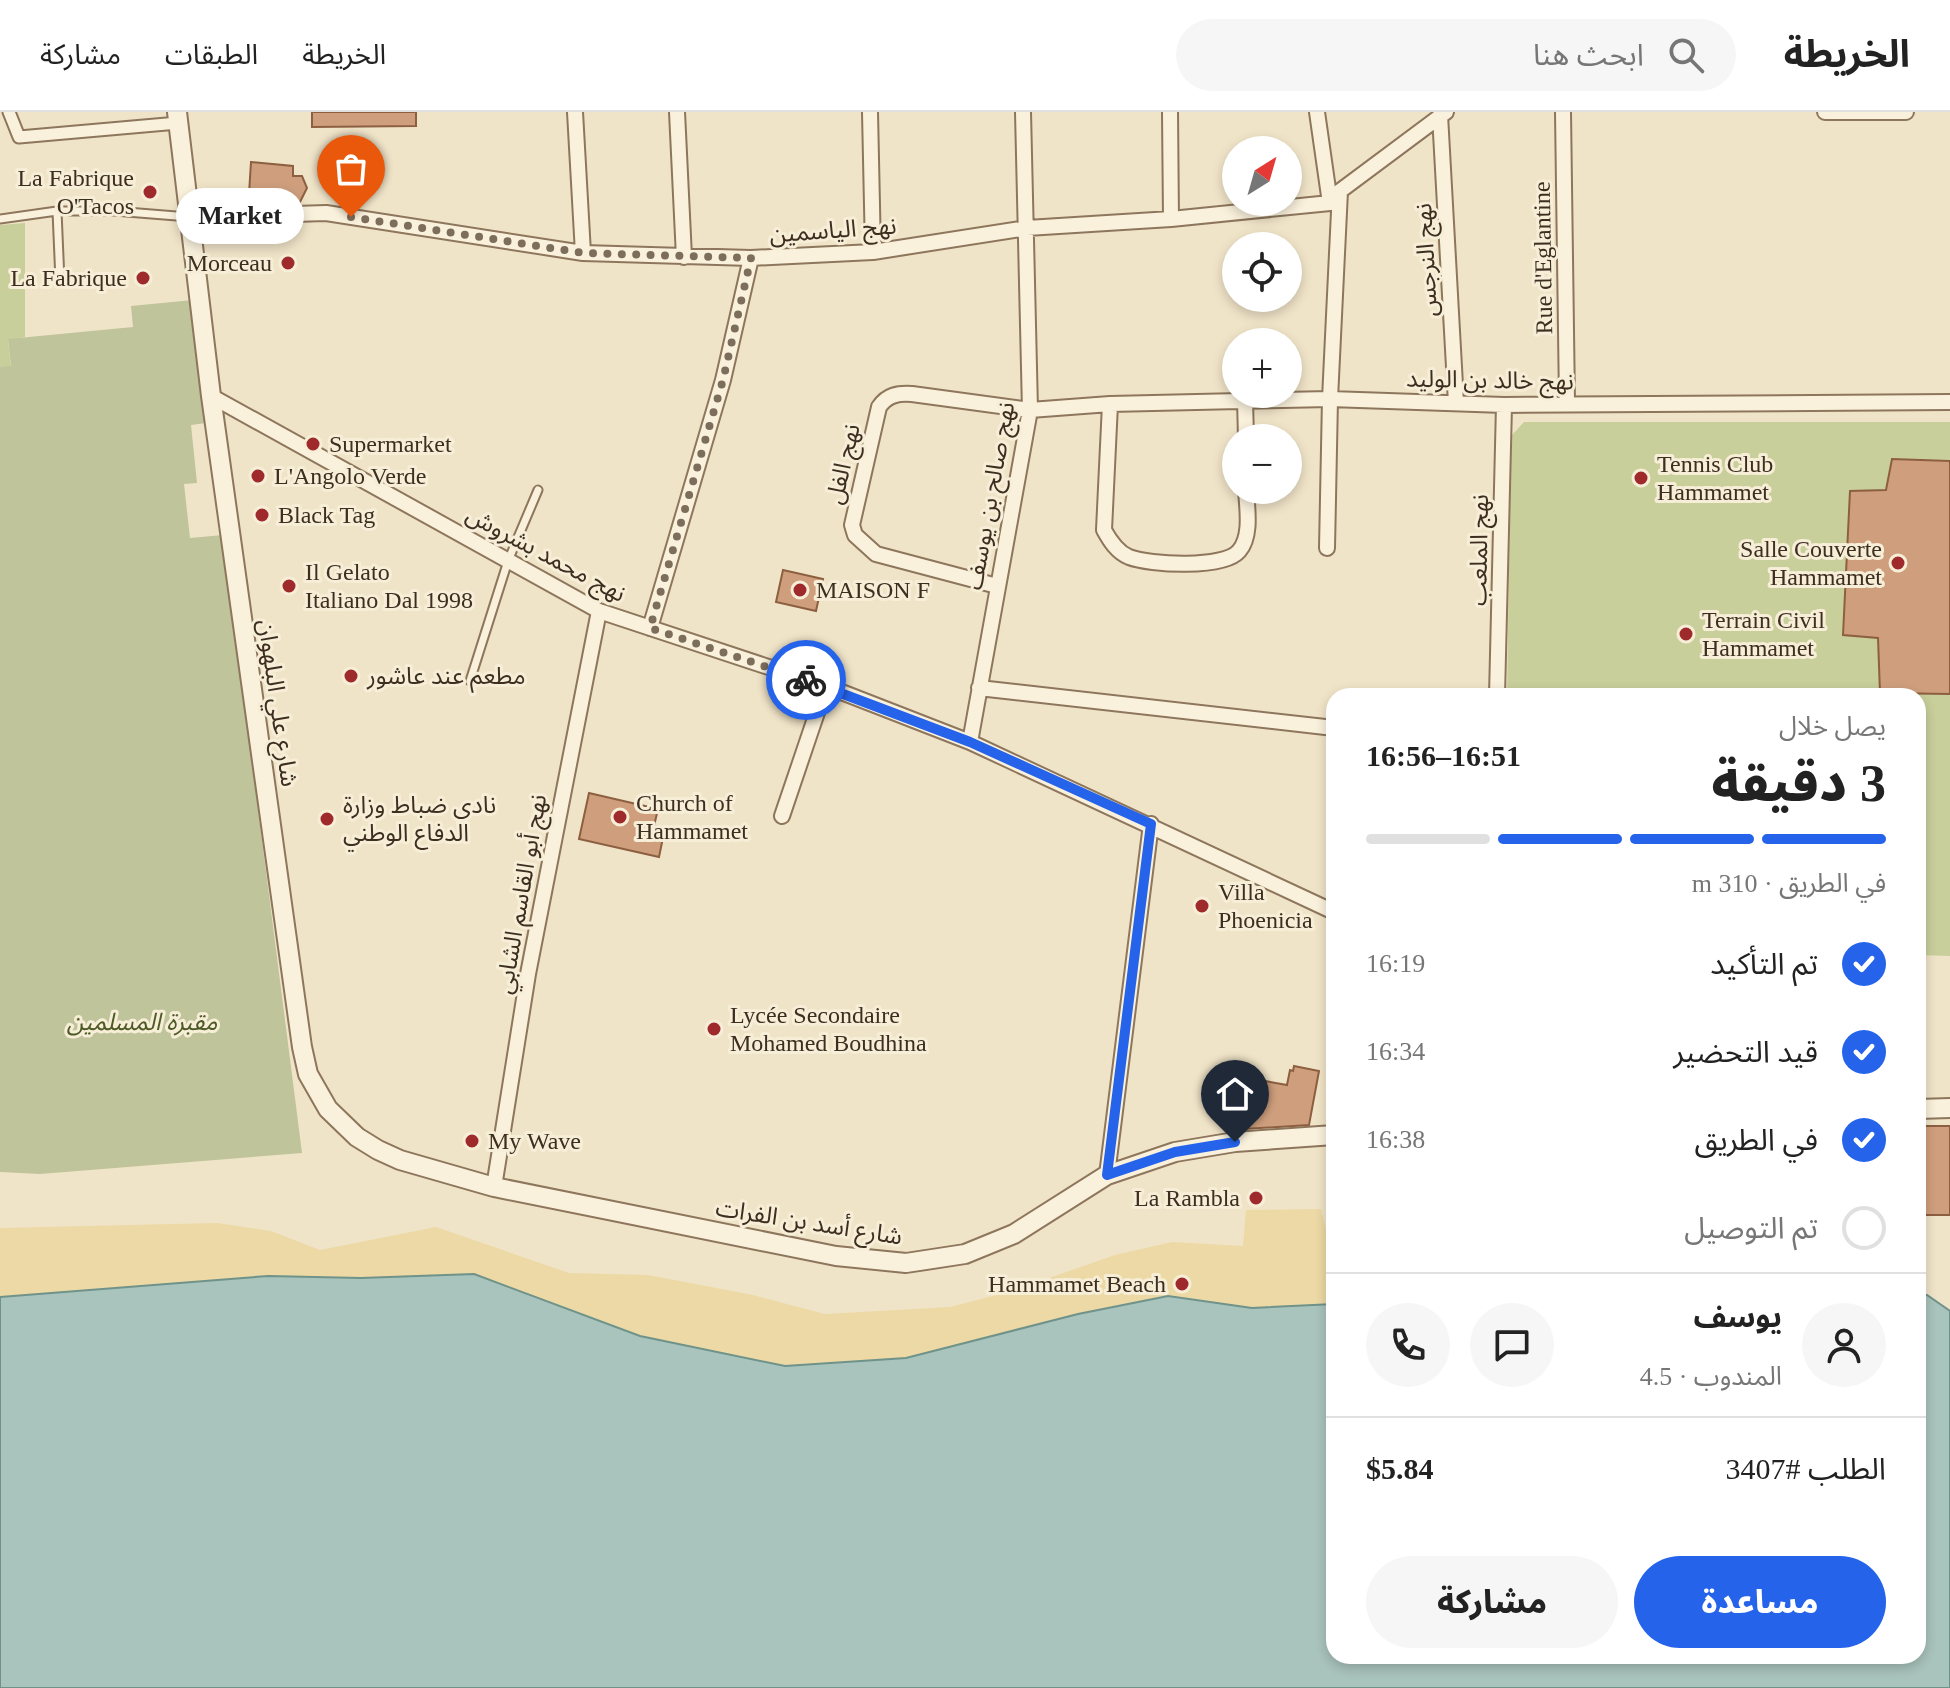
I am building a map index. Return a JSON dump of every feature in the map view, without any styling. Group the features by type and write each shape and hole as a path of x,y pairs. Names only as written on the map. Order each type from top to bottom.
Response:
{"street":[{"path":"9,112 19,137 178,117"},
{"path":"575,112 583,253"},
{"path":"677,112 684,257"},
{"path":"870,112 873,252"},
{"name":"نهج صالح بن يوسف","path":"970,742 1030,410 1023,112"},
{"path":"1170,112 1171,219"},
{"path":"1317,112 1335,197 1327,548"},
{"name":"Rue d'Eglantine","path":"1563,112 1567,403"},
{"path":"1825,112 1906,112"},
{"path":"1335,197 1443,113"},
{"name":"نهج النرجس","path":"1443,113 1456,403"},
{"name":"شارع علي البلهوان","path":"178,117 211,396 308,1074 336,1118 378,1150 412,1164 494,1187"},
{"name":"نهج الياسمين","path":"191,217 326,213 583,253 751,258 873,252 1027,228 1171,219 1335,197"},
{"path":"650,628 723,380 751,258"},
{"name":"نهج الفل","path":"997,586 876,554 855,535 852,525 883,400 900,394 912,394 1030,410"},
{"name":"نهج محمد بشروش","path":"211,396 599,611 826,686 970,742 1326,908"},
{"name":"نهج خالد بن الوليد","path":"1302,399 1504,405 1950,402"},
{"name":"نهج خالد بن الوليد","path":"1030,410 1222,401"},
{"path":"1110,404 1104,530 1113,545 1127,556 1142,560 1207,564 1231,558 1246,539 1246,504"},
{"name":"نهج الملعب","path":"1497,688 1504,405"},
{"name":"نهج أبو القاسم الشابي","path":"494,1187 534,944 599,611"},
{"path":"782,816 826,686"},
{"path":"979,688 1326,727"},
{"path":"1107,1175 1151,824"},
{"path":"1926,1109 1950,1108"},
{"name":"شارع أسد بن الفرات","path":"494,1187 836,1256 906,1263 965,1254 1014,1234 1107,1175 1175,1152 1235,1142 1326,1136"}],"lane":[{"name":"نهج الياسمين","path":"0,219 57,211 114,211 191,217"},
{"path":"57,211 60,281"},
{"path":"470,681 508,561 538,490"}],"green space":[{"path":"25,223 25,337 8,340 11,367 0,367 0,225"},
{"name":"مقبرة المسلمين","path":"193,300 206,423 191,425 197,483 184,484 190,538 223,535 302,1153 40,1174 0,1172 0,367 11,366 8,339 133,327 131,306"},
{"path":"1524,422 1950,422 1950,956 1926,955 1926,688 1507,688 1511,436"}],"sand":[{"name":"Hammamet Beach","path":"1321,1209 1326,1230 1326,1304 1252,1308 1168,1296 1078,1314 906,1358 785,1366 640,1336 474,1274 361,1278 268,1276 0,1297 0,1228 217,1223 271,1231 320,1250 436,1227 569,1273 648,1275 753,1295 825,1314 950,1307 1012,1291 1115,1255 1172,1242 1243,1246 1246,1210"}],"water":[{"path":"474,1274 640,1336 785,1366 906,1358 1078,1314 1168,1296 1252,1308 1326,1304 1326,1664 1926,1664 1927,1295 1950,1311 1950,1688 0,1688 0,1297 268,1276 361,1278"}],"building":[{"path":"312,112 416,112 416,126 312,127"},
{"path":"251,162 293,166 293,176 302,176 307,188 299,204 271,203 270,197 249,194"},
{"name":"Salle Couverte Hammamet","path":"1892,459 1950,461 1950,694 1926,694 1926,688 1880,688 1878,638 1843,635 1850,491 1886,490"},
{"name":"MAISON F","path":"783,570 823,579 816,611 776,602"},
{"name":"Church of Hammamet","path":"589,793 658,809 654,826 665,828 659,857 579,839"},
{"path":"1294,1066 1319,1071 1309,1125 1244,1129 1254,1079 1287,1085"},
{"path":"1926,1126 1950,1126 1950,1215 1926,1215"}],"way so far":[{"path":"351,217 583,253 751,258 723,380 650,628 806,680"}],"place":[{"name":"La Fabrique O'Tacos","path":"150,192"},
{"name":"Market","path":"351,217"},
{"name":"Morceau","path":"288,263"},
{"name":"La Fabrique","path":"143,278"},
{"name":"Supermarket","path":"313,444"},
{"name":"L'Angolo Verde","path":"258,476"},
{"name":"Tennis Club Hammamet","path":"1641,478"},
{"name":"Black Tag","path":"262,515"},
{"name":"Salle Couverte Hammamet","path":"1898,563"},
{"name":"Il Gelato Italiano Dal 1998","path":"289,586"},
{"name":"MAISON F","path":"800,590"},
{"name":"Terrain Civil Hammamet","path":"1686,634"},
{"name":"مطعم عند عاشور","path":"351,676"},
{"name":"Church of Hammamet","path":"620,817"},
{"name":"نادي ضباط وزارة الدفاع الوطني","path":"327,819"},
{"name":"Villa Phoenicia","path":"1202,906"},
{"name":"Lycée Secondaire Mohamed Boudhina","path":"714,1029"},
{"name":"My Wave","path":"472,1141"},
{"name":"La Rambla","path":"1256,1198"},
{"name":"Hammamet Beach","path":"1182,1284"}],"route":[{"path":"806,680 970,742 1151,824 1107,1175 1175,1152 1235,1142"}]}
